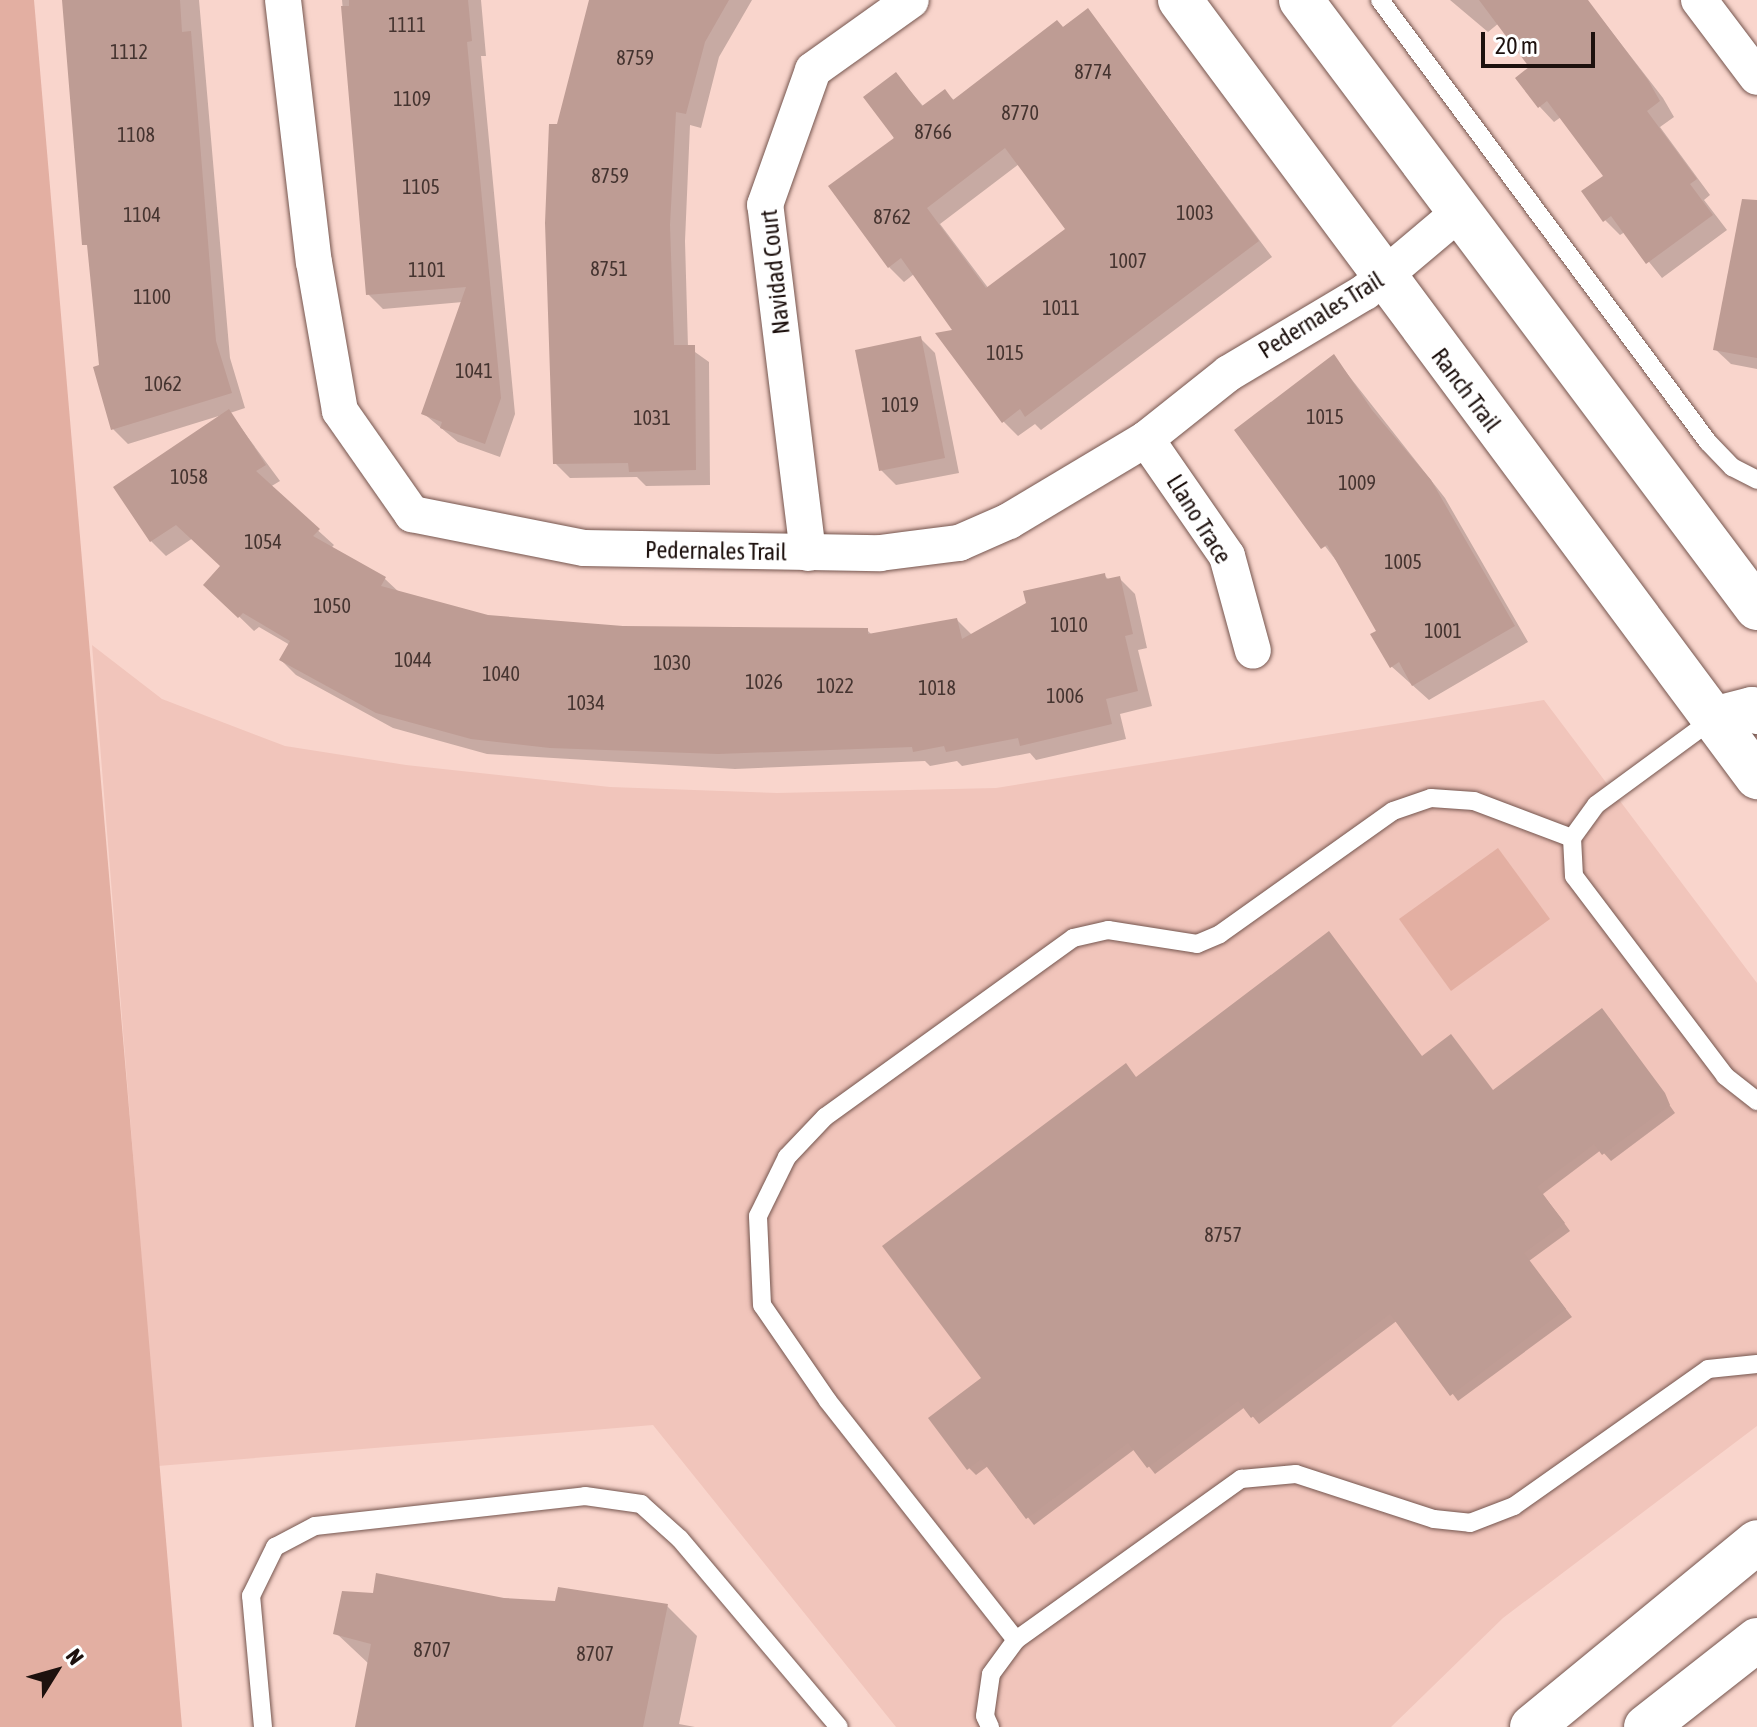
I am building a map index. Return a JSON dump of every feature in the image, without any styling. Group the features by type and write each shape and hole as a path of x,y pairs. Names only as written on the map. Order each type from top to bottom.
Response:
{"main road":[{"name":"Ranch Trail","path":"1180,0 1382,278 1757,777"},
{"path":"1301,0 1462,210 1757,608"},
{"path":"1713,719 1752,709 1757,712"},
{"path":"1532,1727 1757,1542"},
{"path":"1646,1727 1757,1640"}],"street":[{"name":"Pedernales Trail","path":"283,0 314,262 340,411 412,514 584,548 880,553 959,543 1009,521 1146,439 1229,373 1382,278 1462,210"},
{"name":"Navidad Court","path":"808,553 765,205 813,70 911,0"},
{"path":"1699,0 1757,77"},
{"name":"Llano Trace","path":"1146,439 1227,556 1253,651"}],"lane":[{"path":"1380,0 1708,442 1732,467 1757,480"},
{"path":"1713,719 1596,805 1572,838 1574,876 1725,1076 1757,1101"},
{"path":"1016,1640 828,1401 762,1305 758,1216 787,1157 825,1117 1073,938 1108,930 1197,944 1220,934 1393,811 1431,798 1474,801 1572,838"},
{"path":"990,1727 985,1716 991,1674 1016,1640 1241,1479 1296,1474 1434,1519 1470,1523 1514,1506 1708,1369 1757,1364"},
{"path":"263,1727 251,1596 275,1547 315,1526 585,1496 641,1504 680,1539 839,1727"}],"shaded area":[{"path":"0,0 34,0 182,1727 0,1727"},
{"path":"92,645 162,699 285,746 406,765 610,787 777,793 996,788 1544,700 1757,983 1757,1426 1503,1618 1391,1727 896,1727 653,1425 158,1466"},
{"path":"1498,848 1550,919 1451,991 1399,919"}],"building":[{"path":"62,0 180,0 182,32 191,31 216,341 232,393 111,430 93,367 99,365 87,245 82,245"},
{"path":"349,0 468,0 472,41 467,42 501,398 485,444 440,428 442,422 421,414 466,287 366,295 341,6 349,6"},
{"path":"589,0 729,0 705,42 686,114 676,112 670,225 674,345 695,345 696,470 629,472 628,463 553,464 545,223 549,124 557,124"},
{"path":"1479,0 1588,0 1648,80 1660,101 1647,111 1697,179 1690,184 1713,215 1646,264 1611,216 1603,222 1581,191 1603,176 1547,101 1538,108 1515,78 1529,67"},
{"path":"1088,8 1259,241 1025,417 1020,409 1002,423 935,333 952,330 901,258 888,268 828,186 894,138 863,97 896,72 922,106 945,89 953,100 1057,20 1063,27","holes":["1005,148 1065,229 986,288 927,208"]},
{"path":"1742,199 1757,200 1757,358 1713,350"},
{"path":"921,336 945,458 879,471 855,350"},
{"path":"1334,354 1372,410 1431,480 1515,626 1412,686 1399,662 1390,668 1370,634 1376,631 1327,545 1321,549 1234,430"},
{"path":"229,409 266,465 256,471 320,529 313,536 386,577 381,586 488,615 623,626 868,628 868,634 957,618 962,639 1026,603 1023,591 1105,573 1106,579 1120,576 1133,634 1125,636 1138,691 1106,699 1112,724 1020,746 1018,738 946,752 944,746 913,752 912,747 718,754 550,748 471,739 376,713 279,660 290,641 243,613 238,618 203,585 220,566 176,525 150,542 113,487"},
{"path":"1329,931 1422,1056 1451,1034 1493,1090 1602,1008 1665,1093 1670,1105 1602,1155 1594,1144 1537,1187 1565,1223 1524,1253 1566,1309 1450,1396 1390,1314 1251,1418 1238,1401 1147,1468 1128,1443 1026,1519 981,1459 967,1470 928,1418 981,1378 882,1246 1126,1063 1136,1077"},
{"path":"376,1573 504,1598 555,1601 558,1587 668,1604 643,1727 355,1727 371,1644 333,1634 342,1591 373,1593"}]}
